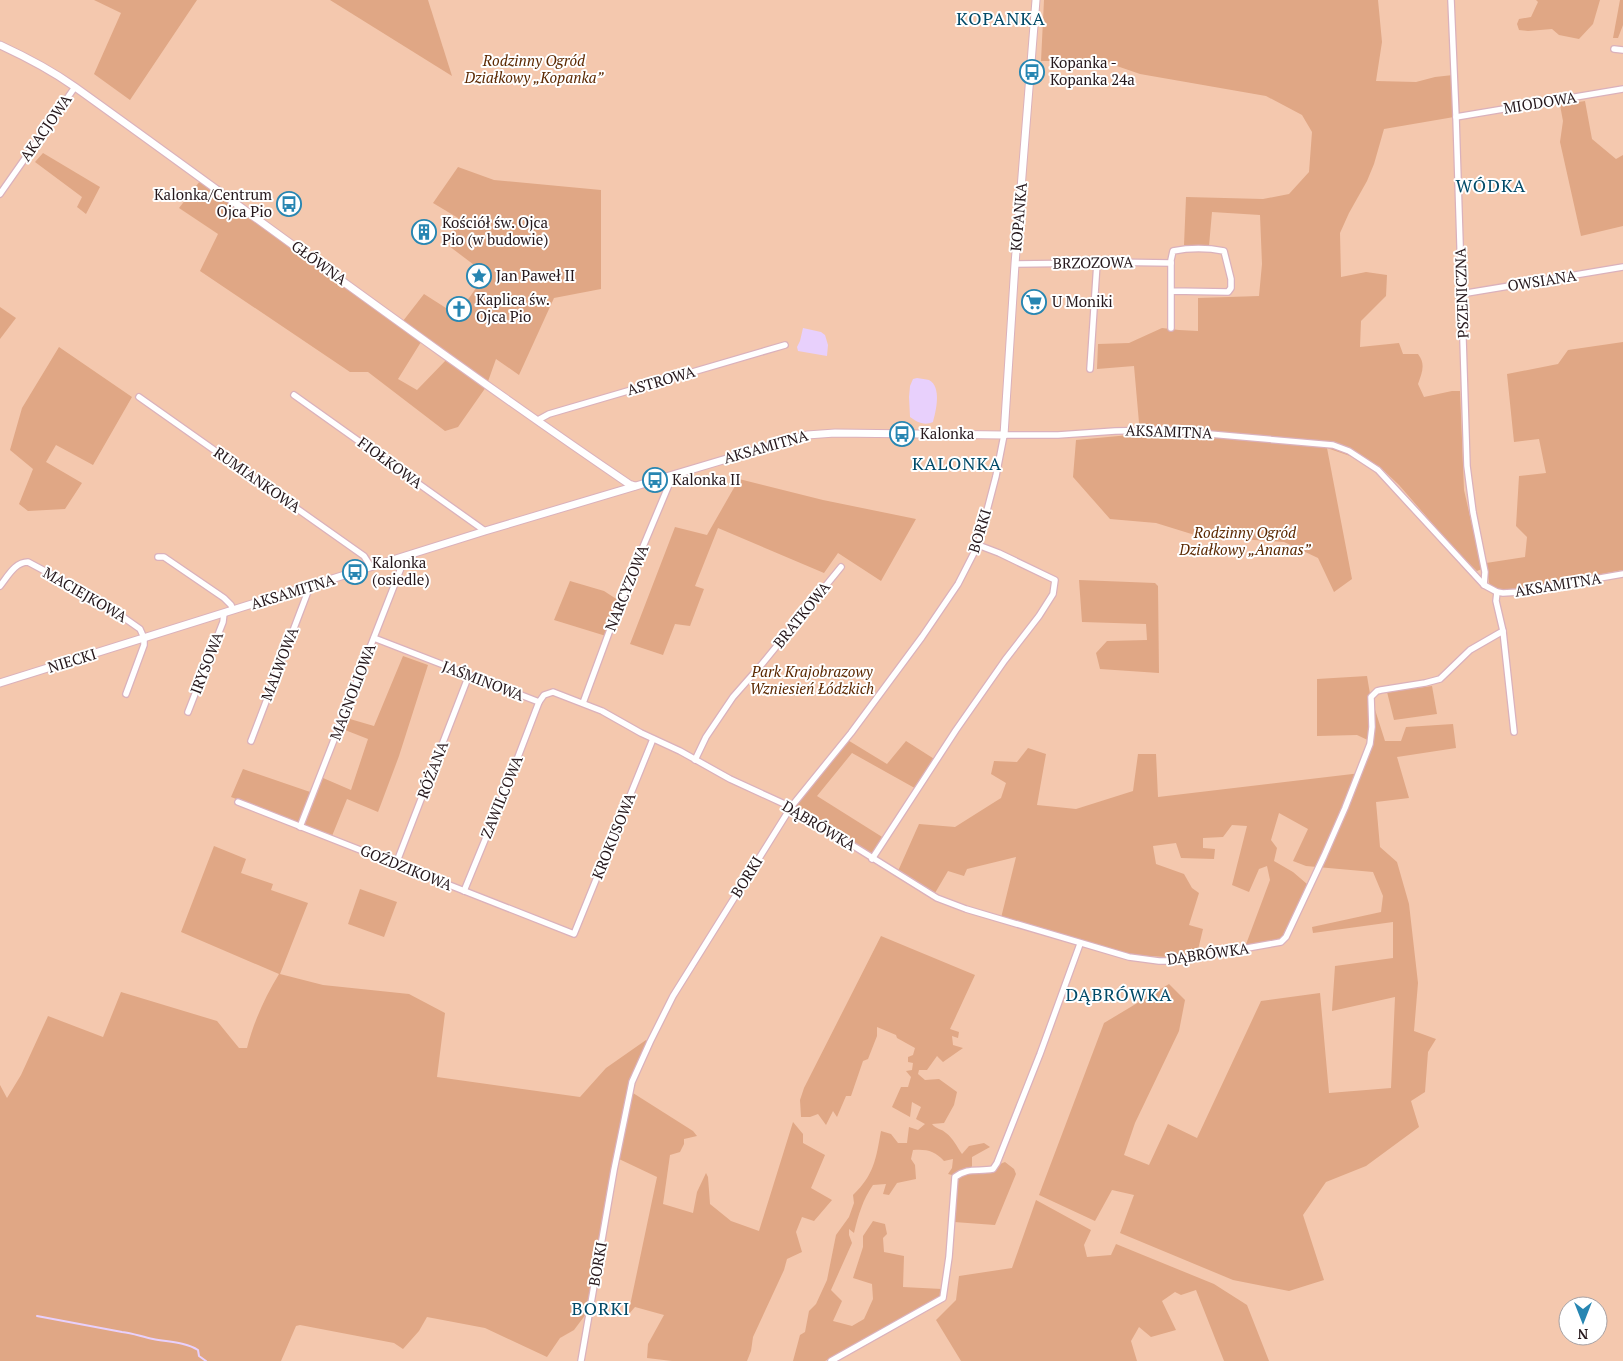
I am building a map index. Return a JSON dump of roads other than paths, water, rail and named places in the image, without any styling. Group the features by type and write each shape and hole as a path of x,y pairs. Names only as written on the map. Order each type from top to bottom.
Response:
{"street":[{"name":"KOPANKA","path":"1004,435 1015,264 1036,0"},
{"name":"PSZENICZNA","path":"1451,0 1467,466 1472,512 1486,572 1484,585"},
{"name":"GŁÓWNA","path":"0,45 54,72 538,420 629,484 635,486"},
{"path":"1614,50 1623,50"},
{"name":"AKACJOWA","path":"0,194 75,87"},
{"name":"MIODOWA","path":"1456,117 1623,89"},
{"path":"1171,291 1228,292 1231,288 1231,278 1224,251 1187,250 1173,252 1171,263 1171,291 1171,328"},
{"name":"BRZOZOWA","path":"1015,264 1171,263"},
{"path":"1090,369 1097,264"},
{"name":"OWSIANA","path":"1462,294 1623,267"},
{"name":"ASTROWA","path":"538,420 558,411 785,345"},
{"name":"FIOŁKOWA","path":"294,395 485,532"},
{"name":"RUMIANKOWA","path":"139,397 364,556 371,567"},
{"name":"AKSAMITNA","path":"144,638 673,474 811,434 1058,435 1164,430 1322,443 1337,446 1364,460 1378,470 1484,585 1497,592 1520,592 1623,574"},
{"name":"BORKI","path":"581,1361 614,1170 632,1082 650,1042 673,996 791,807 851,733 922,637 958,584 978,546 996,476 1004,435"},
{"name":"NARCYZOWA","path":"583,703 621,602 673,474"},
{"path":"872,859 956,730 1005,660 1039,616 1052,594 1054,580 1045,574 999,553 978,546"},
{"path":"158,557 164,557 224,598 233,610"},
{"name":"MAGNOLIOWA","path":"300,827 401,568 402,557"},
{"name":"MACIEJKOWA","path":"0,586 17,565 21,562 28,562 99,600 138,627 144,638"},
{"name":"BRATKOWA","path":"695,760 706,737 733,697 841,567"},
{"name":"MALWOWA","path":"250,741 307,594 308,587"},
{"path":"1497,592 1496,601 1502,631 1514,732"},
{"name":"IRYSOWA","path":"188,712 223,622 224,613"},
{"name":"DĄBRÓWKA","path":"695,760 730,779 791,807 937,898 966,909 1129,958 1174,961 1281,942 1286,936 1324,856 1370,744 1372,727 1370,701 1373,694 1382,690 1440,679 1470,650 1502,631"},
{"path":"126,694 144,648 144,638"},
{"name":"NIECKI","path":"0,683 144,638"},
{"name":"JAŚMINOWA","path":"374,638 539,702 544,695 553,692 583,703 695,760"},
{"name":"RÓŻANA","path":"396,864 469,675"},
{"name":"ZAWILCOWA","path":"464,891 539,702"},
{"name":"KROKUSOWA","path":"574,934 653,739"},
{"name":"GOŹDZIKOWA","path":"238,802 574,934"},
{"path":"831,1361 943,1298 949,1257 955,1177 963,1171 993,1169 997,1163 1037,1063 1080,944"}],"waterway":[{"path":"37,1316 182,1344 198,1350 199,1356 206,1361"}],"place":[{"name":"Kopanka - Kopanka 24a","path":"1032,72"},
{"name":"Kalonka/Centrum Ojca Pio","path":"289,204"},
{"name":"Kościół św. Ojca Pio (w budowie)","path":"424,232"},
{"name":"Jan Paweł II","path":"479,276"},
{"name":"U Moniki","path":"1034,302"},
{"name":"Kaplica św. Ojca Pio","path":"459,309"},
{"name":"Kalonka","path":"902,434"},
{"name":"Kalonka II","path":"655,480"},
{"name":"Kalonka (osiedle)","path":"355,572"}],"district":[{"name":"KOPANKA","path":"1001,19"},
{"name":"WÓDKA","path":"1491,186"},
{"name":"KALONKA","path":"957,464"},
{"name":"DĄBRÓWKA","path":"1119,995"},
{"name":"BORKI","path":"601,1309"}],"park label":[{"name":"Rodzinny Ogród Działkowy „Kopanka”","path":"534,70"},
{"name":"Rodzinny Ogród Działkowy „Ananas”","path":"1245,542"},
{"name":"Park Krajobrazowy Wzniesień Łódzkich","path":"812,680"}]}
